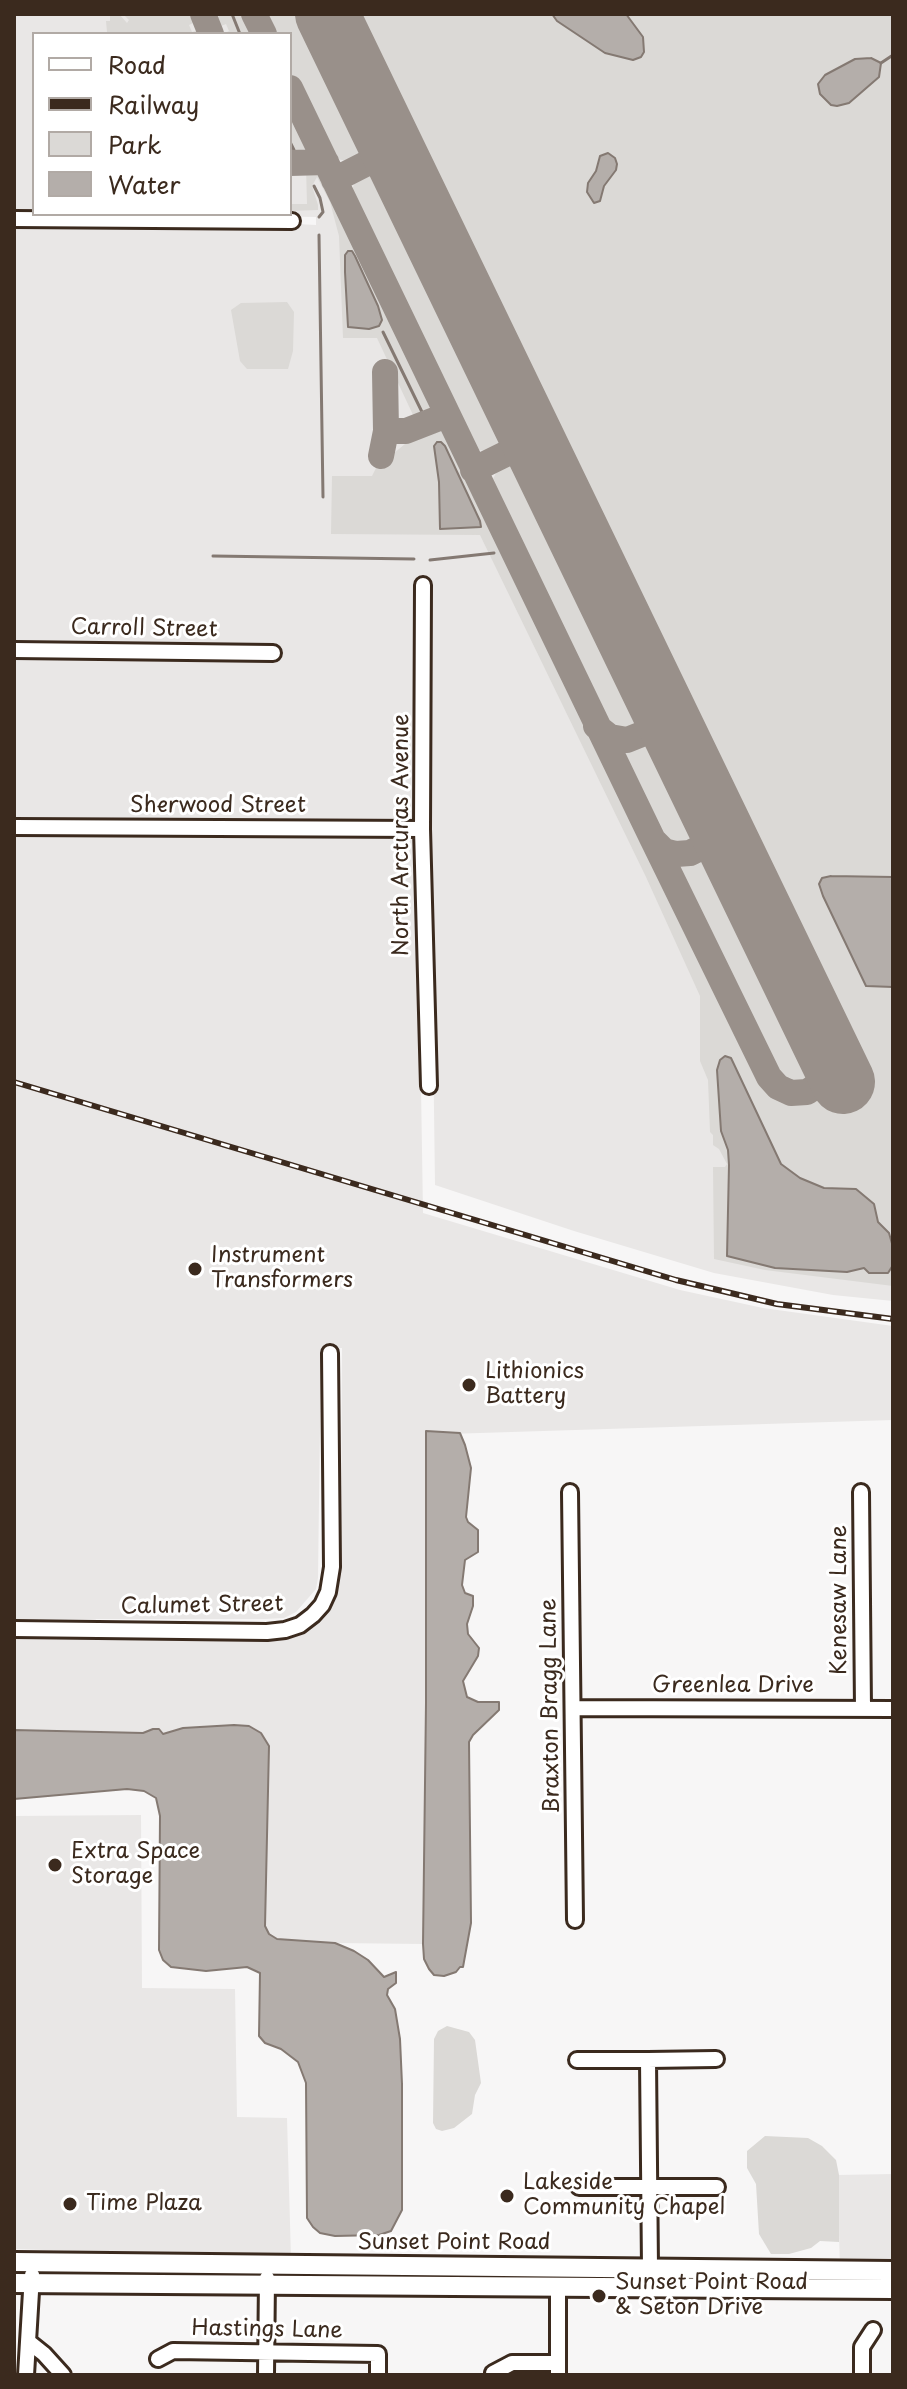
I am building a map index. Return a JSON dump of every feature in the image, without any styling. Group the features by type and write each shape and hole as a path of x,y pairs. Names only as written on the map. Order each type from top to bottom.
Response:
{"main road":[{"name":"Sunset Point Road","path":"23,2263 893,2271"},
{"path":"827,2288 893,2282"},
{"name":"Sunset Point Road","path":"23,2283 893,2289"},
{"path":"827,2288 870,2298 893,2298"}],"street":[{"path":"14,219 292,221"},
{"name":"North Arcturas Avenue","path":"423,585 422,829 429,1086"},
{"name":"Carroll Street","path":"14,650 273,653"},
{"name":"Sherwood Street","path":"14,827 422,829"},
{"name":"Calumet Street","path":"14,1629 267,1632 300,1625 313,1615 322,1605 331,1580 330,1353"},
{"name":"Braxton Bragg Lane","path":"570,1492 575,1920"},
{"name":"Kenesaw Lane","path":"861,1492 863,1709"},
{"name":"Greenlea Drive","path":"573,1708 893,1709"},
{"path":"577,2060 716,2059"},
{"path":"648,2060 650,2268"},
{"path":"579,2187 717,2187"},
{"path":"23,2263 29,2342 26,2375"},
{"path":"266,2375 267,2266"},
{"path":"493,2373 512,2363 558,2369 558,2287"},
{"path":"862,2375 862,2347 873,2330"},
{"path":"29,2342 63,2375"},
{"name":"Hastings Lane","path":"158,2359 173,2351 378,2354 378,2375"}],"shaded area":[{"path":"14,14 395,14 893,751 893,1301 833,1295 714,1273 435,1185 427,579 418,580 417,824 14,821 14,656 277,658 278,648 14,645 14,225 316,225 316,217 248,216 292,216 292,32 32,32 32,214 14,214"},
{"path":"14,832 417,835 423,1213 680,1290 763,1308 893,1326 893,1420 448,1434 426,1431 423,1944 335,1943 277,1939 269,1935 265,1927 261,1733 250,1726 184,1728 163,1734 153,1729 143,1733 14,1730 14,1639 286,1639 302,1634 328,1612 336,1598 341,1565 342,1348 321,1348 318,1578 316,1589 296,1612 284,1618 265,1619 14,1619"},
{"path":"141,1815 142,1988 235,1989 237,2117 287,2118 291,2258 14,2249 14,1816"},
{"path":"893,2174 893,2266 840,2265 837,2175"},
{"path":"37,2268 262,2271 262,2279 37,2278"}],"green space":[{"path":"110,14 119,14 127,23 129,20 123,14 199,14 200,20 189,25 192,32 107,32 106,21 110,21"},
{"path":"222,14 247,14 255,32 227,32 226,24 216,28 212,21"},
{"path":"262,14 309,14 367,133 366,148 357,158 347,161 329,154 292,77 292,32 270,32"},
{"path":"345,14 893,14 893,877 863,876 819,884 866,986 893,987 893,1247 889,1233 878,1222 874,1204 856,1189 824,1188 800,1178 781,1164 731,1058 721,1131 729,1150 728,1185 775,1268 847,1272 858,1268 892,1268 893,1265 893,1286 765,1270 714,1259 713,1167 725,1167 727,1164 719,1149 713,1145 710,1132 708,1080 700,1061 700,996 646,877 480,535 331,534 332,476 372,476 376,468 405,444 431,429 447,432 765,1084 775,1094 793,1100 810,1098 858,1076","holes":["445,446 481,527 440,528 439,482 434,447"]},
{"path":"292,107 307,137 306,150 297,159 292,159"},
{"path":"306,167 326,177 432,399 433,406 425,417 414,417 377,338 343,338 339,236 330,202 317,177 312,186 318,210 292,211 292,204 307,204","holes":["355,256 378,306 349,327 345,272"]},
{"path":"369,175 381,175 389,181 507,423 506,434 498,447 488,451 469,446 350,198 354,184"},
{"path":"287,302 294,312 293,351 288,369 247,369 240,361 231,310 241,303"},
{"path":"508,466 530,472 642,703 639,720 630,729 615,731 603,723 489,487 496,473"},
{"path":"658,739 700,825 699,834 690,843 674,845 659,836 615,749 634,749"},
{"path":"714,854 816,1066 814,1081 802,1087 787,1086 775,1076 672,863 697,862"},
{"path":"447,2026 469,2032 475,2040 481,2083 475,2095 472,2114 454,2128 442,2131 436,2129 433,2123 434,2039 438,2031"},
{"path":"765,2136 808,2138 836,2160 839,2175 839,2242 820,2241 811,2248 789,2254 771,2254 759,2234 756,2184 747,2168 747,2151"}],"water":[{"path":"552,14 626,14 643,37 644,52 633,60 605,53 557,21"},
{"path":"871,58 881,63 879,77 849,103 831,105 820,94 818,84 825,75 855,59"},
{"path":"608,153 615,158 616,170 604,186 600,201 594,203 587,192 588,183 596,171 600,156"},
{"path":"348,251 355,256 378,306 382,320 379,326 369,329 348,327 345,255"},
{"path":"437,442 445,446 481,527 440,529 434,446"},
{"path":"893,877 893,987 866,986 819,884 822,878"},
{"path":"725,1056 731,1058 781,1164 800,1178 824,1188 856,1189 874,1204 878,1222 889,1233 893,1247 893,1265 888,1273 869,1273 864,1268 847,1272 775,1268 727,1256 729,1165 728,1150 721,1131 717,1070"},
{"path":"426,1431 460,1433 465,1445 471,1468 466,1517 478,1530 478,1552 465,1560 462,1585 465,1593 473,1596 468,1634 479,1648 478,1656 463,1681 467,1697 478,1702 499,1702 499,1710 469,1742 471,1923 463,1967 444,1976 434,1975 429,1969 424,1959 423,1944"},
{"path":"249,1726 261,1733 269,1746 265,1926 269,1934 277,1939 335,1943 368,1960 384,1977 396,1972 396,1983 388,1989 387,1995 395,2009 400,2039 402,2210 391,2231 379,2235 335,2236 320,2233 307,2218 306,2083 298,2062 281,2049 265,2043 259,2036 260,1973 247,1967 206,1971 171,1967 163,1960 159,1950 160,1816 156,1798 144,1791 127,1789 14,1799 14,1730 143,1733 159,1729 163,1734 183,1728"}],"waterway":[{"path":"232,14 239,32"},
{"path":"881,63 893,55"},
{"path":"292,146 294,150"},
{"path":"314,186 323,212 319,217"},
{"path":"319,235 323,497"},
{"path":"383,332 422,412"},
{"path":"430,560 494,553"},
{"path":"213,556 414,559"}],"taxiway":[{"path":"203,14 210,32"},
{"path":"254,14 263,32"},
{"path":"292,92 653,840 664,851 690,853 700,848 708,838 713,815"},
{"path":"334,180 393,150"},
{"path":"292,163 326,162"},
{"path":"385,372 386,431 406,431 447,415"},
{"path":"381,456 386,431"},
{"path":"473,470 534,440"},
{"path":"596,726 610,737 627,740 642,734 651,725 656,713 656,695"},
{"path":"653,840 769,1077 778,1087 791,1093 807,1092 819,1084 826,1072 827,1050"}],"runway":[{"path":"327,14 843,1082"}],"railway":[{"path":"14,1082 676,1280 777,1304 893,1319"}],"place":[{"name":"Instrument Transformers","path":"195,1269"},
{"name":"Lithionics Battery","path":"469,1385"},
{"name":"Extra Space Storage","path":"55,1865"},
{"name":"Lakeside Community Chapel","path":"507,2196"},
{"name":"Time Plaza","path":"70,2204"},
{"name":"Sunset Point Road & Seton Drive","path":"599,2296"}]}
